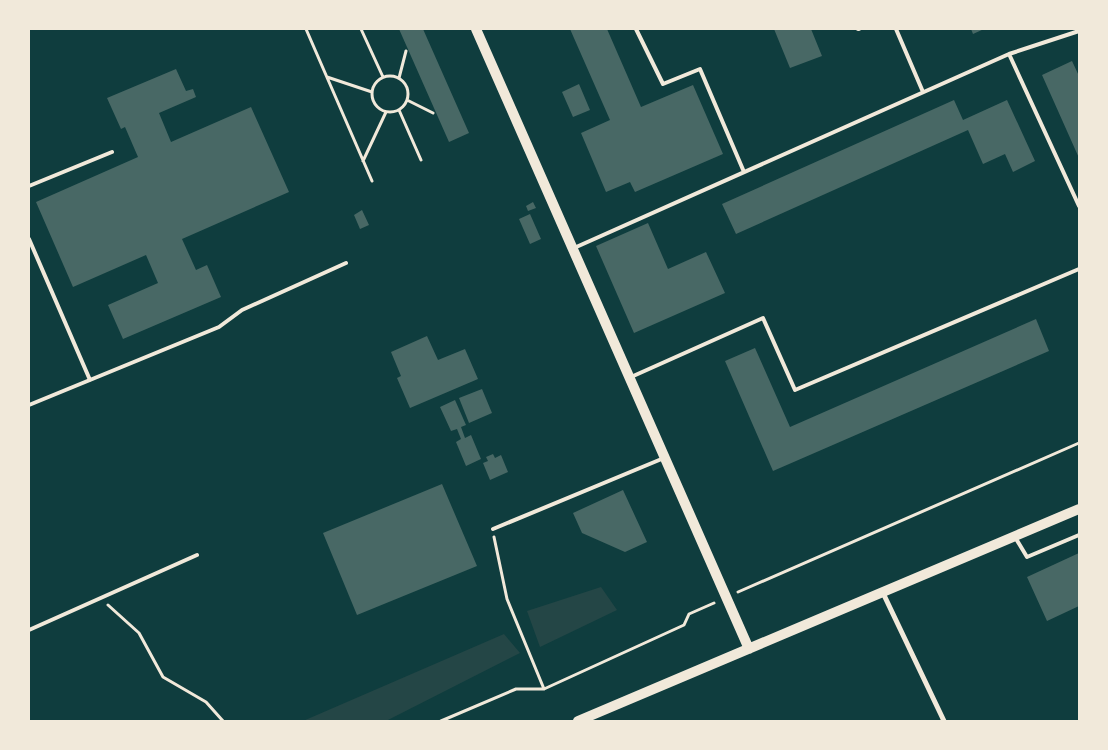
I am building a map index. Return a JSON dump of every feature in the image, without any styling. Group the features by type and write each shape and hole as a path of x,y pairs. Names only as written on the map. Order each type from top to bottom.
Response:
{"main road":[{"path":"476,29 749,649"},
{"path":"578,721 1079,509"}],"street":[{"path":"883,592 944,721"}],"lane":[{"path":"636,29 663,84 700,69 744,172"},
{"path":"896,29 923,92"},
{"path":"572,248 1010,54 1079,31"},
{"path":"1010,54 1079,206"},
{"path":"29,186 112,152"},
{"path":"29,239 90,380"},
{"path":"29,405 219,327 242,310 346,263"},
{"path":"629,378 763,318 795,390 1079,269"},
{"path":"493,530 664,458"},
{"path":"1015,537 1027,557 1079,535"},
{"path":"29,630 197,554"}],"path":[{"path":"306,29 372,181"},
{"path":"361,29 383,77"},
{"path":"399,78 406,51"},
{"path":"327,76 372,92"},
{"path":"383,77 399,78 407,86 407,100 399,110 386,112 374,103 372,92 374,85 383,77"},
{"path":"407,100 433,112"},
{"path":"399,110 422,160"},
{"path":"364,161 386,112"},
{"path":"441,721 516,689 544,689 684,625 689,614 1079,444"},
{"path":"493,530 506,599 544,689"},
{"path":"100,598 139,633 163,677 206,702 223,721"}],"shaded area":[{"path":"601,587 617,610 540,647 527,611"},
{"path":"504,634 520,653 386,721 303,721"}],"building":[{"path":"399,29 423,29 469,133 449,142"},
{"path":"570,29 607,29 641,107 693,85 723,154 635,192 630,182 606,192 581,133 610,120"},
{"path":"774,29 811,29 822,56 790,68"},
{"path":"971,29 984,29 973,34"},
{"path":"1072,61 1079,76 1079,158 1042,75"},
{"path":"176,69 186,91 193,89 196,97 159,113 171,142 251,107 289,192 182,239 196,270 207,265 221,297 123,339 108,305 158,283 146,255 73,287 36,202 138,157 125,127 121,129 107,98"},
{"path":"579,84 590,110 573,117 562,92"},
{"path":"954,100 963,120 1007,100 1035,161 1013,172 1005,154 983,164 968,130 736,234 722,204"},
{"path":"533,202 536,208 528,211 526,206"},
{"path":"362,210 369,225 360,229 354,215"},
{"path":"530,214 541,239 530,244 519,219"},
{"path":"648,223 668,269 706,252 725,293 634,333 596,246"},
{"path":"1036,319 1049,351 773,471 725,361 755,348 790,427"},
{"path":"427,336 438,360 465,349 478,379 410,408 397,378 401,376 391,352"},
{"path":"482,389 492,413 469,423 459,398"},
{"path":"455,400 466,425 461,427 465,438 471,435 481,459 466,466 456,442 461,439 457,429 451,431 440,407"},
{"path":"493,454 495,458 501,455 508,472 490,480 483,463 488,461 486,457"},
{"path":"442,484 477,566 357,615 323,533"},
{"path":"623,490 647,542 625,552 582,533 573,513"},
{"path":"1079,553 1079,606 1047,621 1027,577"}]}
